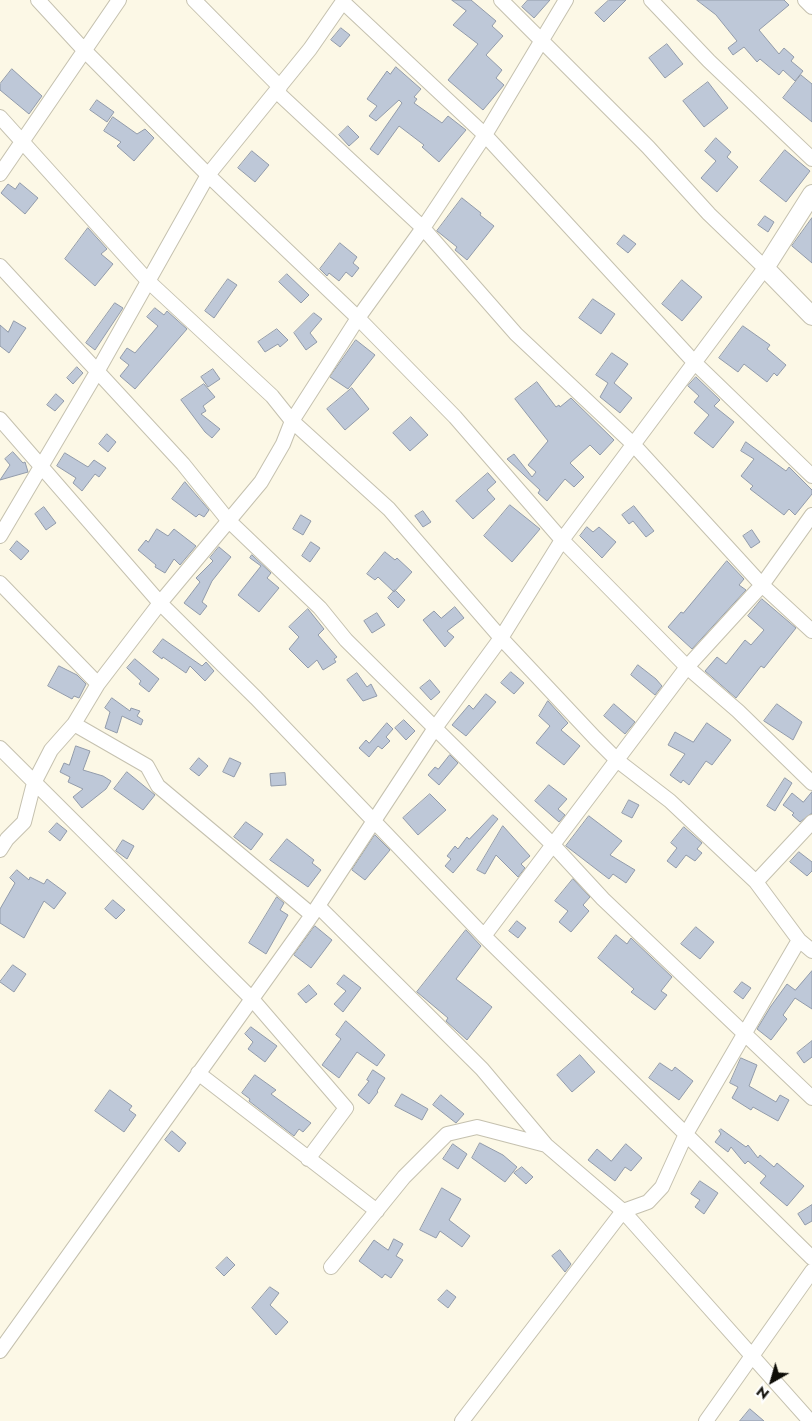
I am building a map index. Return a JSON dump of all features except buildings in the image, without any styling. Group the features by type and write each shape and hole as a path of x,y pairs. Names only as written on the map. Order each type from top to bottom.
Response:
{"street":[{"path":"38,0 84,50 208,175 358,318 456,418 562,540 687,668 738,711 812,783"},
{"path":"0,174 119,0"},
{"path":"194,0 278,89 423,228 516,334 632,443 762,585 812,631"},
{"path":"501,0 648,147 709,214 812,316"},
{"path":"0,850 7,839 24,822 34,783 51,750 74,724 98,684 160,603 261,482 283,444 292,421 358,318 423,228 484,135 566,0"},
{"path":"651,0 709,61 812,159"},
{"path":"805,0 812,7"},
{"path":"0,536 97,372 208,175 278,89 344,1 484,135 695,363 812,476"},
{"path":"0,117 23,140 148,281 272,396 292,421 389,509 501,638 618,761 670,801 756,882 799,940 812,952"},
{"path":"0,1351 315,911 435,728 501,638 562,540 632,443 695,363 765,268 812,194"},
{"path":"0,266 183,464 228,520 320,608 346,640 554,846 603,899 812,1098"},
{"path":"0,419 160,603 256,698 484,936 812,1258"},
{"path":"484,936 687,668 762,585 812,515"},
{"path":"0,583 98,684"},
{"path":"74,724 147,766 158,786 315,911 482,1069 546,1145 623,1211 810,1421"},
{"path":"0,748 252,999 346,1108 308,1159"},
{"path":"756,882 812,822"},
{"path":"462,1421 623,1211 648,1202 662,1186 686,1134 799,940"},
{"path":"198,1073 377,1211"},
{"path":"331,1267 404,1178 448,1134 477,1127 546,1145"},
{"path":"706,1421 812,1272"}]}
